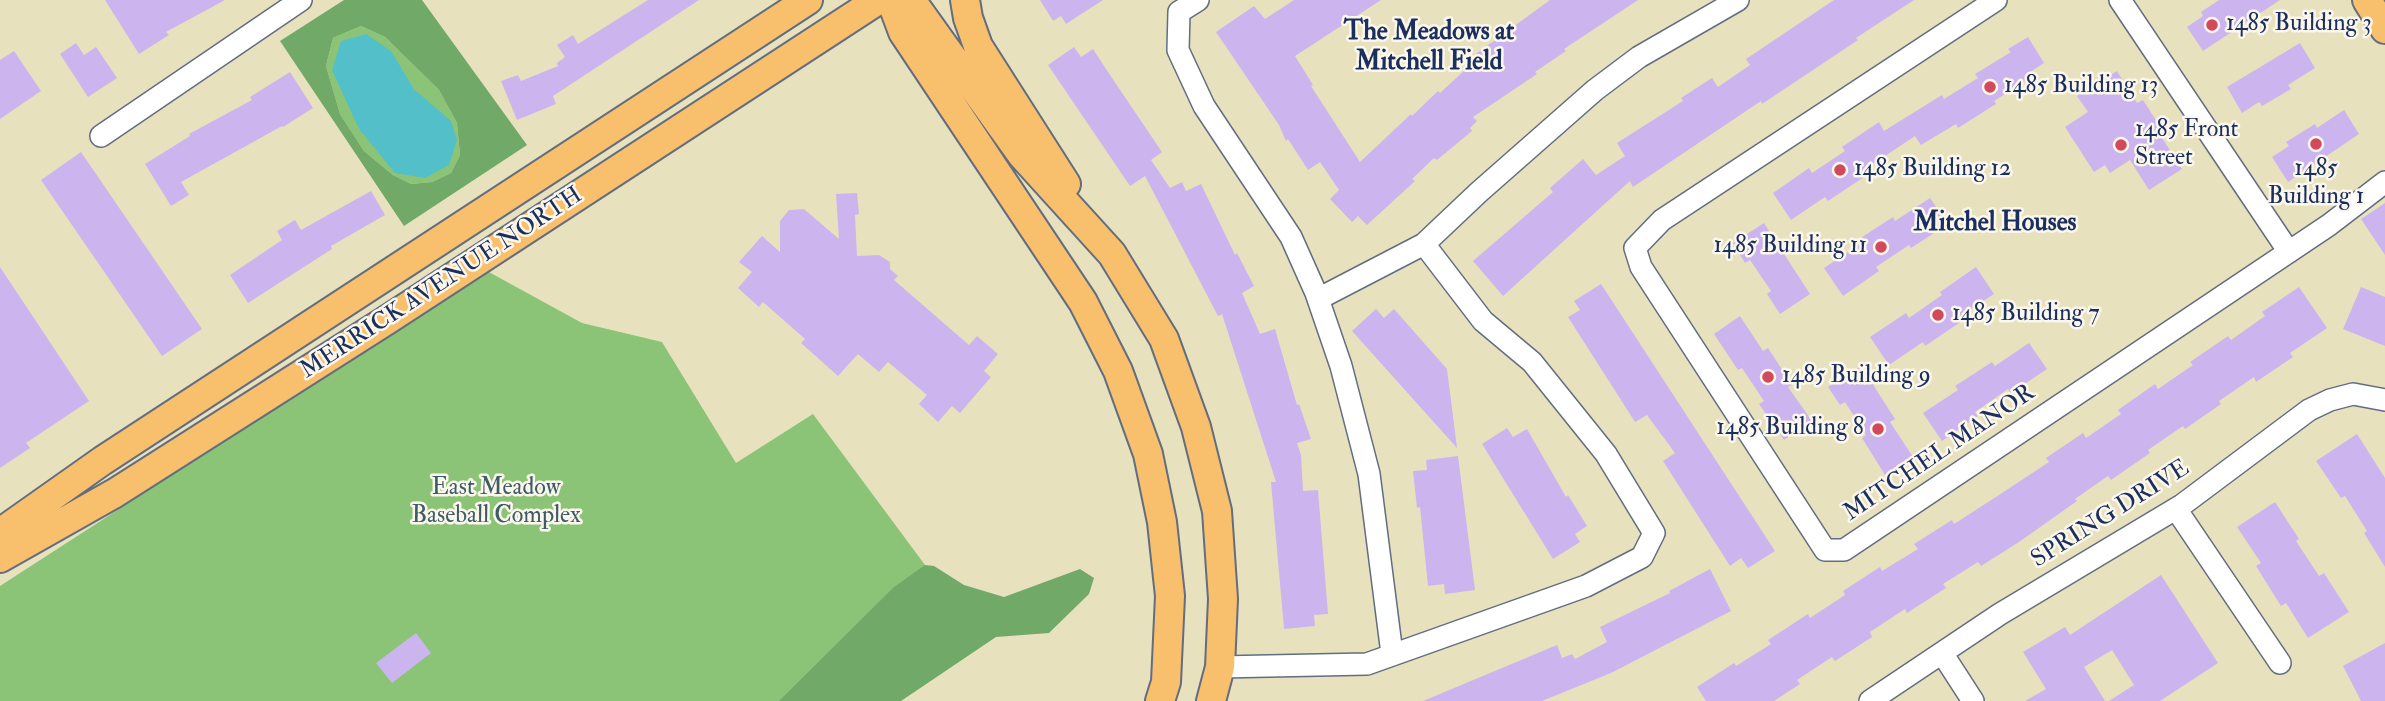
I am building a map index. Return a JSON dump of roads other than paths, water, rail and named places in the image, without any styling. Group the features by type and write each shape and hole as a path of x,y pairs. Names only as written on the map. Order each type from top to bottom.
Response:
{"main road":[{"name":"MERRICK AVENUE NORTH","path":"0,533 102,461 808,0"},
{"name":"MERRICK AVENUE NORTH","path":"0,558 115,493 376,328 878,0"},
{"path":"891,0 903,32 1083,302 1118,371 1148,454 1162,522 1170,596 1166,682 1160,701"},
{"path":"911,0 1022,155 1112,254"},
{"path":"965,0 978,46 1164,339 1196,427 1217,511 1223,599 1220,667 1211,701"},
{"path":"2367,0 2385,29"}],"street":[{"path":"1198,0 1179,12 1178,50 1204,106 1290,237 1318,299 1341,366 1369,474 1392,654"},
{"path":"1318,299 1424,244 1595,90 1639,57 1738,0"},
{"name":"MITCHEL MANOR","path":"1996,0 1662,220 1635,248 1640,267 1825,550 1844,550 2289,252 2385,182"},
{"path":"2120,0 2289,252"},
{"path":"102,136 294,2"},
{"path":"1220,667 1367,664 1586,586 1642,557 1654,533 1606,454 1532,362 1483,321 1424,244"},
{"name":"SPRING DRIVE","path":"1870,701 2000,614 2176,509 2309,410 2330,400 2353,394 2385,400"},
{"path":"2176,509 2280,663"},
{"path":"1942,653 1973,701"}],"water":[{"path":"366,34 391,51 414,89 451,121 457,140 449,165 425,178 395,173 359,129 332,70 341,41"}],"place":[{"name":"1485 Building 3","path":"2212,25"},
{"name":"1485 Building 13","path":"1990,87"},
{"name":"1485 Building 1","path":"2316,144"},
{"name":"1485 Front Street","path":"2121,145"},
{"name":"1485 Building 12","path":"1840,170"},
{"name":"1485 Building 11","path":"1881,247"},
{"name":"1485 Building 7","path":"1938,315"},
{"name":"1485 Building 9","path":"1768,377"},
{"name":"1485 Building 8","path":"1878,429"}],"district":[{"name":"The Meadows at Mitchell Field","path":"1429,48"},
{"name":"Mitchel Houses","path":"1995,224"}],"park label":[{"name":"East Meadow Baseball Complex","path":"496,503"}]}
